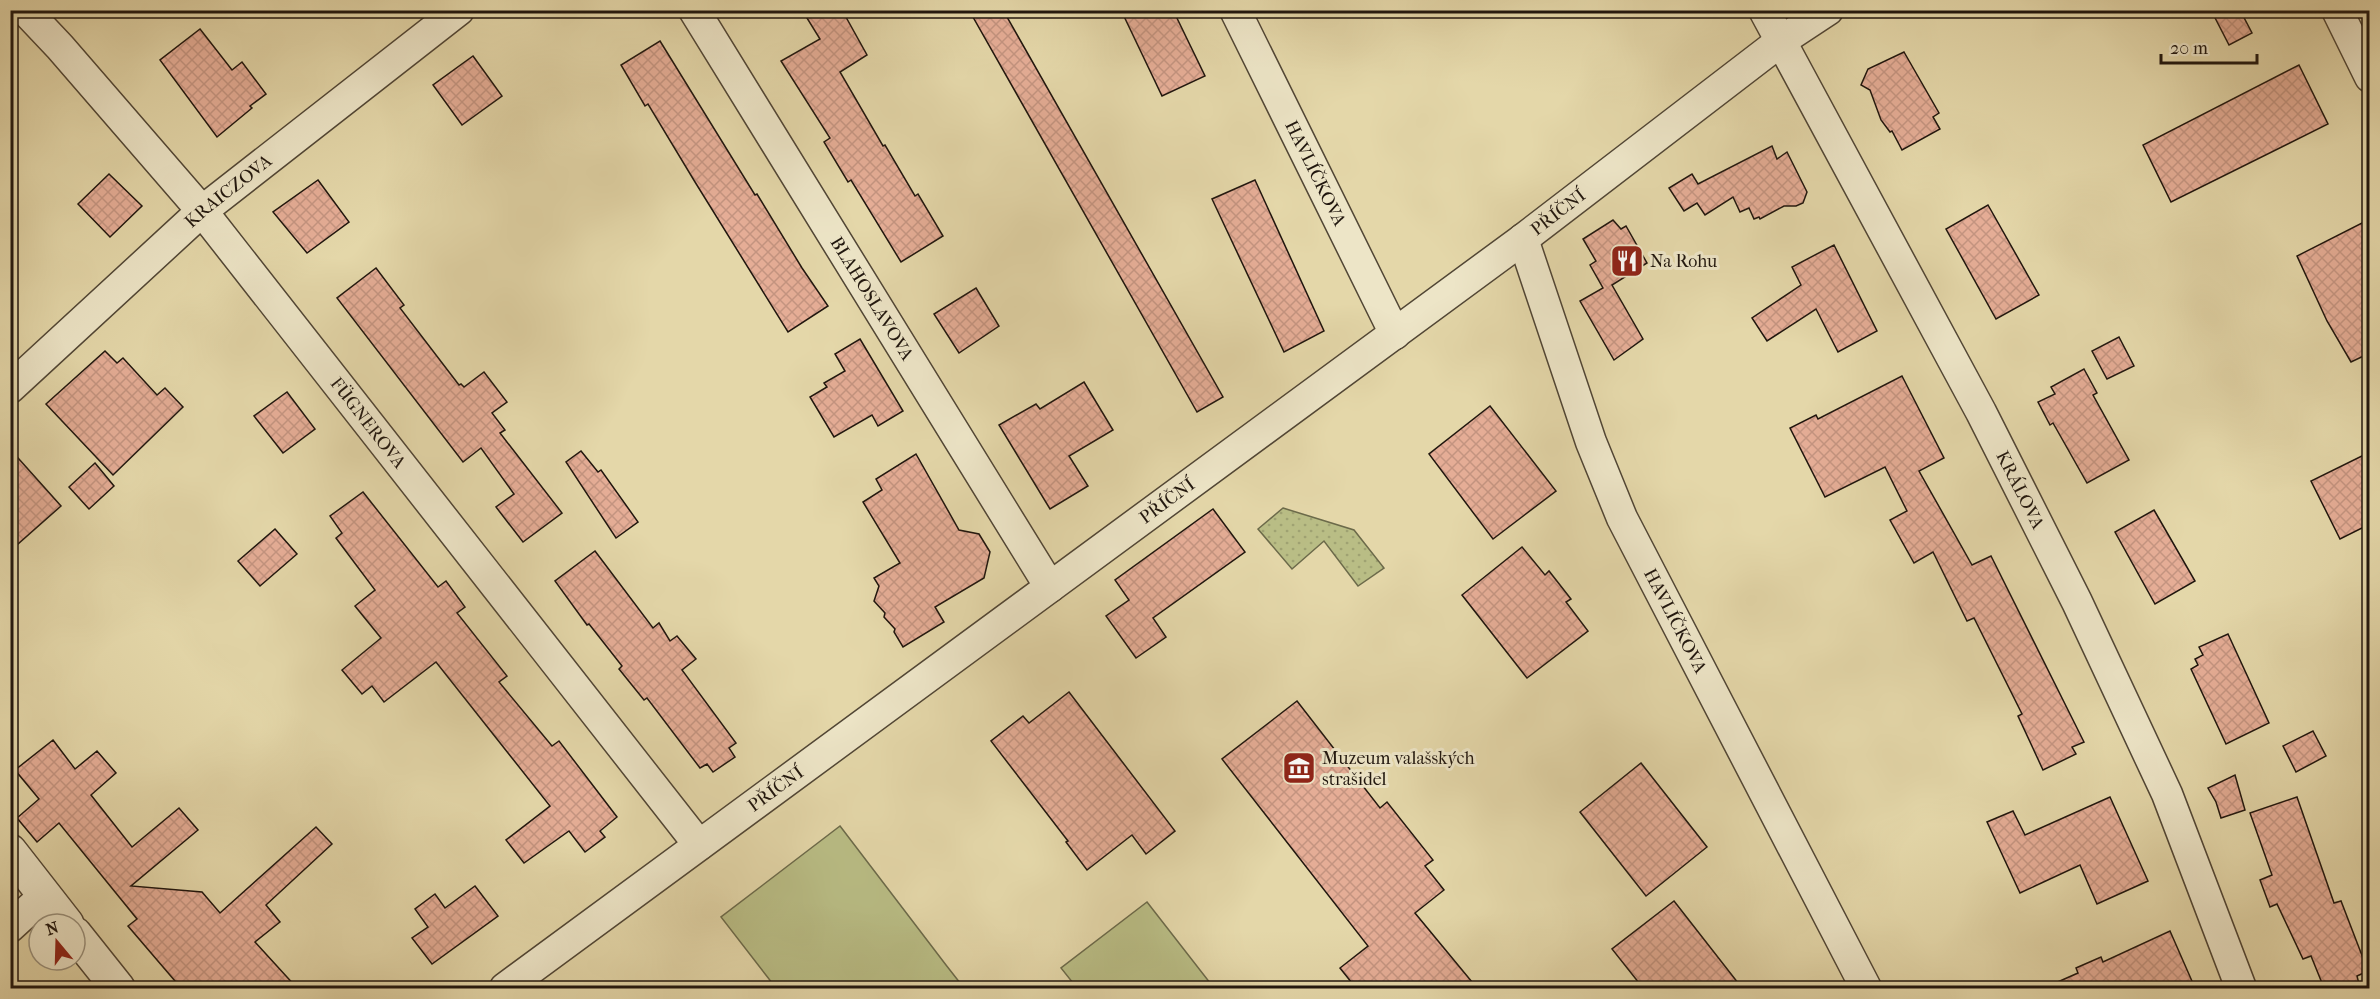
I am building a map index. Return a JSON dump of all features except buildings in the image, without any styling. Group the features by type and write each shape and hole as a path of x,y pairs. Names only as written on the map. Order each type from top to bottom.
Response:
{"street":[{"name":"FÜGNEROVA","path":"25,10 60,47 202,211 699,845"},
{"name":"KRAICZOVA","path":"10,388 202,211 459,10"},
{"name":"BLAHOSLAVOVA","path":"694,10 1050,587"},
{"name":"HAVLÍČKOVA","path":"1236,10 1395,334"},
{"name":"KRÁLOVA","path":"1764,10 1981,412 2077,602 2167,794 2241,988"},
{"name":"PŘÍČNÍ","path":"504,988 1395,334 1781,41 1828,10"},
{"path":"2337,10 2370,77"},
{"name":"HAVLÍČKOVA","path":"1523,239 1591,442 1622,518 1866,988"},
{"path":"10,852 58,912"},
{"path":"10,927 45,895"},
{"path":"87,949 118,988"}],"green space":[{"path":"1283,508 1354,530 1384,568 1358,586 1324,541 1292,569 1258,529"},
{"path":"840,826 964,988 776,988 721,917"},
{"path":"1147,902 1214,988 1077,988 1061,968"}],"place":[{"name":"Na Rohu","path":"1627,261"},
{"name":"Muzeum valašských strašidel","path":"1299,768"}]}
